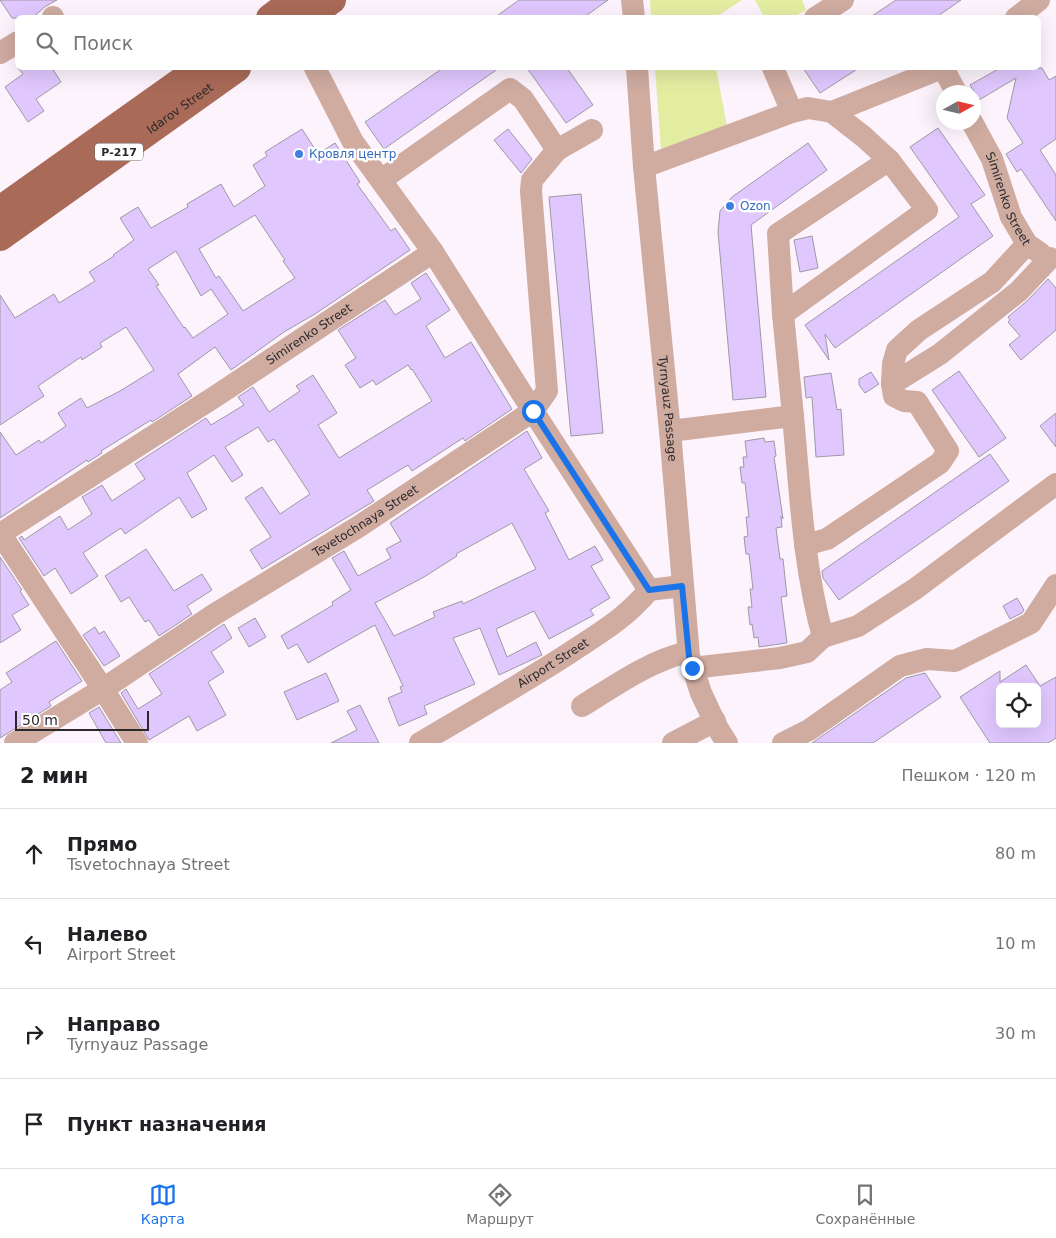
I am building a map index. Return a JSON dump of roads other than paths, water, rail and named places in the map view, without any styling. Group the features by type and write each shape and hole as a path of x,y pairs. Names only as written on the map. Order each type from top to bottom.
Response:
{"main road":[{"path":"311,15 332,0"},
{"name":"Idarov Street","path":"0,210 197,70"},
{"name":"Idarov Street","path":"0,237 234,70"}],"street":[{"path":"632,0 634,15"},
{"path":"820,15 843,0"},
{"path":"1020,15 1039,0"},
{"path":"0,54 15,44"},
{"path":"316,70 353,142 432,252 649,590 682,586"},
{"name":"Tyrnyauz Passage","path":"637,70 644,167 690,660 701,693 727,743"},
{"path":"774,70 792,112"},
{"path":"832,112 937,70"},
{"path":"943,70 952,85"},
{"path":"381,180 510,89 523,99 557,150"},
{"path":"644,167 792,112 808,108 832,112 890,160 927,210 783,314"},
{"path":"533,411 547,391 532,180 557,150 592,130"},
{"name":"Simirenko Street","path":"976,130 992,159 1011,216 1027,244 1053,256"},
{"path":"823,637 813,601 805,544 783,314 778,234 890,160"},
{"path":"805,544 827,539 940,463 948,451 917,402 904,401 894,396 892,384 893,364 897,350 919,330 992,282 1027,244"},
{"name":"Simirenko Street","path":"0,533 216,396 432,252"},
{"path":"892,384 940,354 1019,290 1053,256"},
{"name":"Tsvetochnaya Street","path":"15,743 215,614 358,528 533,411"},
{"path":"670,431 793,416"},
{"path":"582,706 650,665 670,656 690,660 780,658 807,652 823,637 858,626 915,589 1056,484"},
{"path":"0,533 103,688 137,743"},
{"path":"783,743 808,730 900,666 927,658 955,661 1031,623 1056,585"},
{"name":"Airport Street","path":"420,743 549,667 620,620 636,606 649,590"},
{"path":"673,743 715,722"}],"place":[{"name":"Кровля центр","path":"299,154"},
{"name":"Ozon","path":"730,206"}]}
